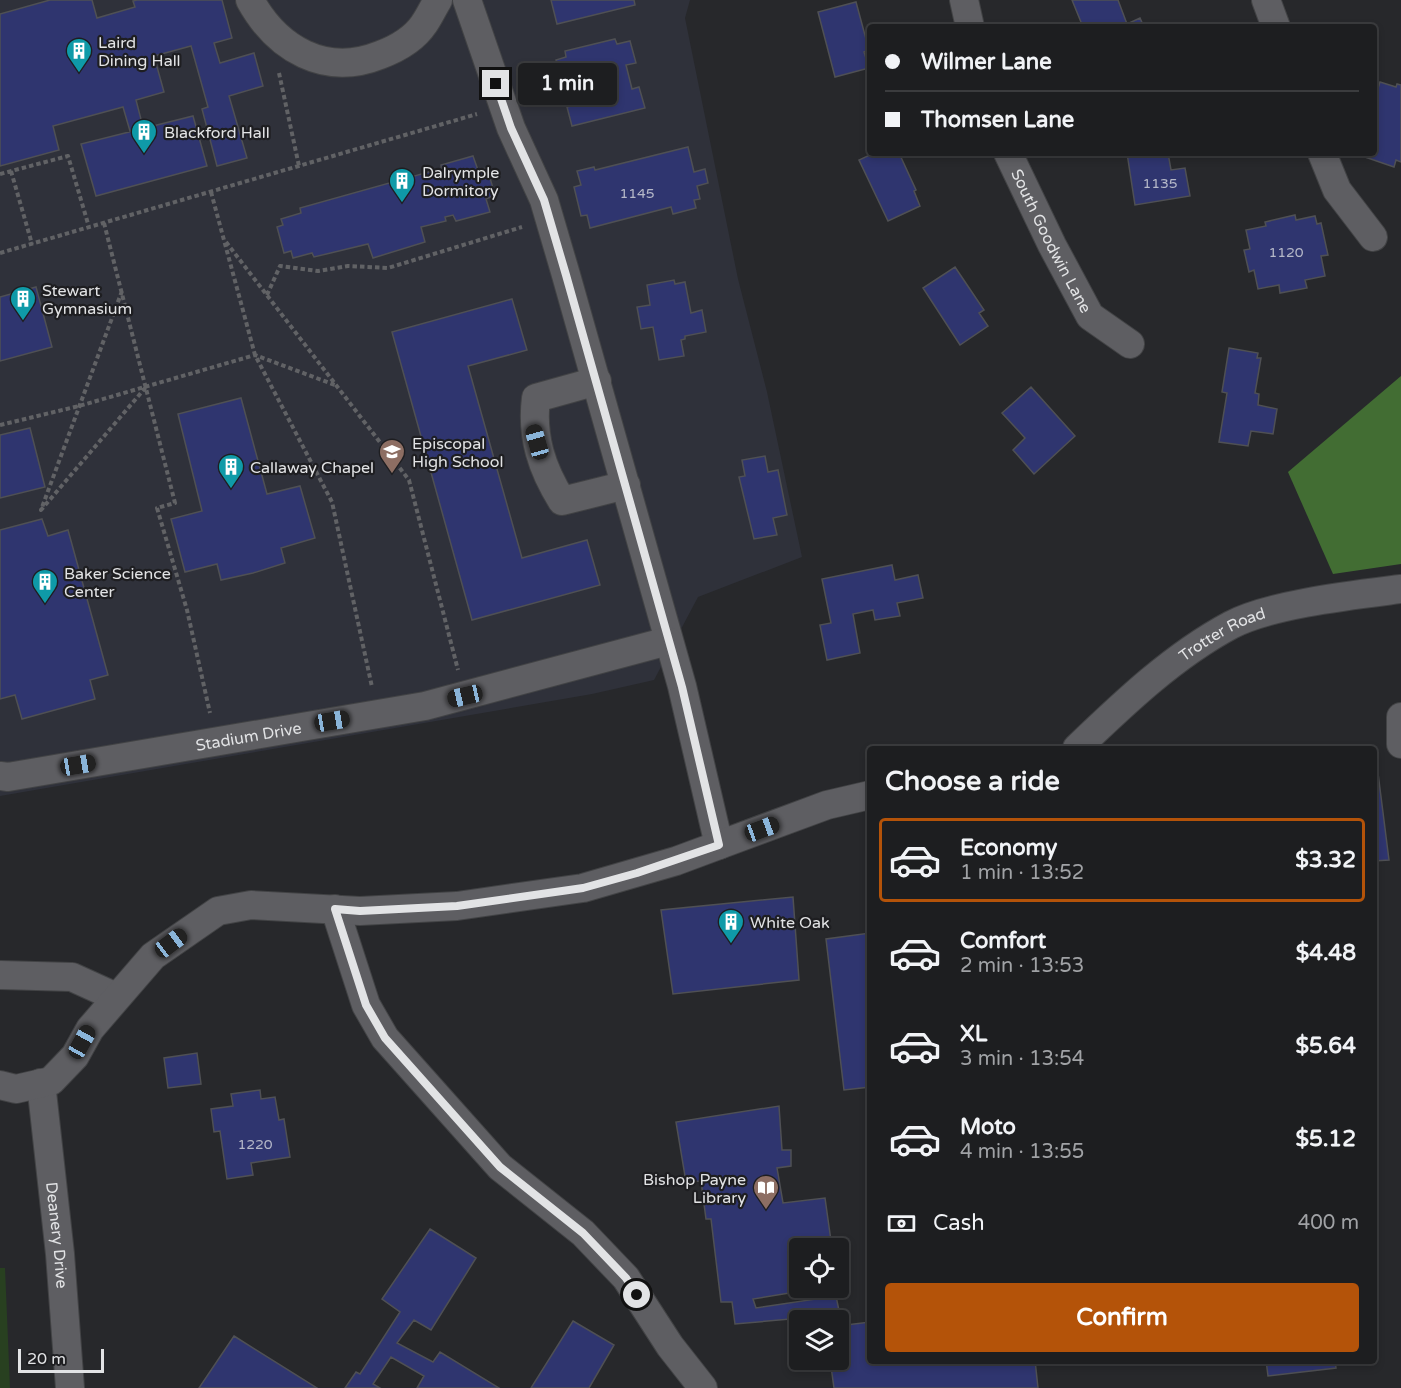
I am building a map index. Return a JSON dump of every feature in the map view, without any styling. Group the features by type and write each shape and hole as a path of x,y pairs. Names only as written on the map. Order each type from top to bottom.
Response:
{"street":[{"path":"250,0 269,30 297,52 330,63 365,61 397,49 423,26 438,0"},
{"path":"467,0 504,107 549,219 597,381 682,687 719,845"},
{"path":"964,0 969,24"},
{"path":"1266,0 1275,24"},
{"name":"South Goodwin Lane","path":"1009,156 1052,245 1090,316 1130,344"},
{"path":"1323,156 1337,190 1373,237"},
{"path":"597,381 536,398 532,424 538,446 548,478 562,501 626,485"},
{"name":"Trotter Road","path":"1079,746 1129,698 1192,649 1231,625 1259,614 1351,595 1401,589"},
{"name":"Stadium Drive","path":"0,776 378,714 465,696 668,641"},
{"path":"1401,717 1401,744"},
{"path":"22,1085 51,1081 75,1056 90,1029 153,956 218,911 251,905 360,911 457,906 583,888 637,873 827,805 867,796"},
{"path":"335,909 366,1005 385,1038 500,1167 583,1233 626,1278 670,1346 702,1387"},
{"path":"0,975 72,977 116,997"},
{"name":"Deanery Drive","path":"22,1085 60,1254 70,1388"}],"path":[{"path":"269,30 299,166"},
{"path":"0,253 504,107"},
{"path":"0,174 69,156 89,227"},
{"path":"11,171 32,244"},
{"path":"211,192 255,355 332,502 378,714"},
{"path":"267,295 279,266 318,271 348,266 388,268 549,219"},
{"path":"104,223 176,503 158,508 187,610 216,740"},
{"path":"223,239 409,480 465,696"},
{"path":"122,291 41,510 146,386"},
{"path":"0,425 79,406 255,355 337,385"}],"shaded area":[{"name":"Episcopal High School","path":"0,0 690,0 685,18 738,279 767,392 802,557 698,597 654,680 592,694 0,796"}],"green space":[{"path":"1401,376 1401,564 1333,574 1288,472"},
{"path":"0,1268 5,1268 10,1388 0,1388"}],"building":[{"name":"Laird Dining Hall","path":"50,0 92,0 97,18 135,7 133,1 137,0 222,0 232,38 214,43 220,63 254,53 263,86 229,96 247,158 217,166 202,109 208,107 191,46 154,56 164,92 136,100 143,127 130,131 123,107 53,126 59,150 0,166 0,14"},
{"path":"551,0 634,0 635,5 557,24"},
{"path":"1072,0 1118,0 1127,24 1082,24"},
{"path":"856,2 867,43 867,51 864,52 867,69 835,77 818,12"},
{"path":"1140,18 1143,24 1127,24"},
{"path":"615,39 617,44 630,41 636,63 626,65 632,89 639,87 645,108 572,126 567,107 580,104 578,100 586,98 580,76 561,80 556,60 566,57 565,51"},
{"path":"1380,82 1396,87 1397,84 1401,85 1401,162 1396,160 1394,167 1362,156 1377,156 1377,92"},
{"name":"Blackford Hall","path":"193,116 207,166 96,196 81,144"},
{"path":"688,147 694,172 705,169 708,183 697,186 700,199 694,200 696,208 673,214 671,207 590,228 587,215 581,216 574,187 581,185 577,171 594,167 595,170"},
{"name":"Dalrymple Dormitory","path":"473,156 478,170 487,168 495,195 486,199 490,212 456,221 453,215 445,217 446,221 421,227 425,242 373,258 368,244 314,257 312,253 293,258 291,251 284,253 277,227 283,225 281,219 301,213 300,208 432,171 434,174 442,173 441,165"},
{"path":"868,156 900,156 916,190 914,191 920,206 888,221 859,160"},
{"path":"1127,156 1169,156 1171,170 1185,168 1190,196 1135,205"},
{"path":"1295,215 1296,220 1315,216 1317,224 1321,223 1328,255 1321,256 1325,276 1305,280 1307,288 1280,293 1279,285 1258,289 1254,270 1249,272 1244,250 1250,249 1246,230 1266,226 1265,222"},
{"path":"955,267 984,310 979,313 988,326 960,345 923,288"},
{"path":"674,280 675,284 685,282 691,313 702,310 706,332 685,336 685,339 681,340 684,356 659,360 653,327 641,329 637,307 650,305 647,285"},
{"name":"Stewart Gymnasium","path":"36,287 52,347 0,361 0,297"},
{"path":"512,299 527,350 468,366 522,558 587,540 600,585 472,620 392,332"},
{"path":"1229,348 1258,353 1257,358 1261,358 1255,393 1259,394 1258,405 1277,409 1273,434 1251,431 1248,446 1219,442 1227,393 1222,392"},
{"path":"1031,387 1075,436 1034,474 1013,450 1025,438 1002,413"},
{"name":"Callaway Chapel","path":"241,398 267,494 300,486 315,538 281,548 285,563 221,580 217,564 185,572 171,519 202,511 178,414"},
{"path":"30,428 45,487 0,498 0,435"},
{"path":"765,456 768,472 778,470 787,515 773,518 777,535 754,539 739,477 745,476 742,460"},
{"name":"Baker Science Center","path":"42,519 48,536 68,530 108,675 90,680 95,699 22,719 15,695 0,699 0,530"},
{"path":"892,565 895,580 918,575 923,598 897,603 900,616 875,620 873,610 853,614 860,653 827,660 820,625 831,623 822,579"},
{"path":"1378,773 1389,860 1377,861"},
{"name":"White Oak","path":"793,897 799,980 673,994 661,910"},
{"path":"867,933 867,1087 844,1090 826,939"},
{"path":"197,1053 201,1084 168,1088 164,1058"},
{"path":"260,1090 261,1099 275,1097 279,1120 284,1119 290,1157 251,1163 253,1175 227,1179 220,1131 214,1132 211,1109 233,1106 231,1094"},
{"name":"Bishop Payne Library","path":"779,1106 782,1150 791,1150 791,1166 777,1168 783,1203 825,1198 831,1238 789,1238 789,1293 753,1299 756,1308 836,1298 839,1310 789,1310 789,1319 735,1324 732,1302 721,1302 711,1219 706,1219 701,1181 686,1182 676,1122"},
{"path":"430,1229 476,1258 431,1330 414,1320 397,1343 433,1362 440,1352 499,1388 417,1388 424,1376 391,1357 373,1384 380,1388 345,1388 356,1372 360,1374 400,1312 382,1299"},
{"path":"573,1321 614,1345 589,1388 531,1388"},
{"path":"867,1322 867,1364 1035,1364 1038,1388 834,1388 832,1370 849,1370 849,1325"},
{"path":"234,1336 317,1388 199,1388"},
{"path":"1266,1364 1336,1364 1336,1368 1268,1376"}],"place":[{"name":"Laird Dining Hall","path":"79,74"},
{"name":"Blackford Hall","path":"144,155"},
{"name":"Dalrymple Dormitory","path":"402,204"},
{"name":"Stewart Gymnasium","path":"23,322"},
{"name":"Episcopal High School","path":"392,475"},
{"name":"Callaway Chapel","path":"231,490"},
{"name":"Baker Science Center","path":"45,605"},
{"name":"White Oak","path":"731,945"},
{"name":"Bishop Payne Library","path":"766,1211"}],"route":[{"path":"496,84 511,128 544,200 566,275 682,687 719,845 617,880 583,888 457,906 360,911 335,909 366,1005 385,1038 500,1167 583,1233 626,1278 637,1295"}]}
